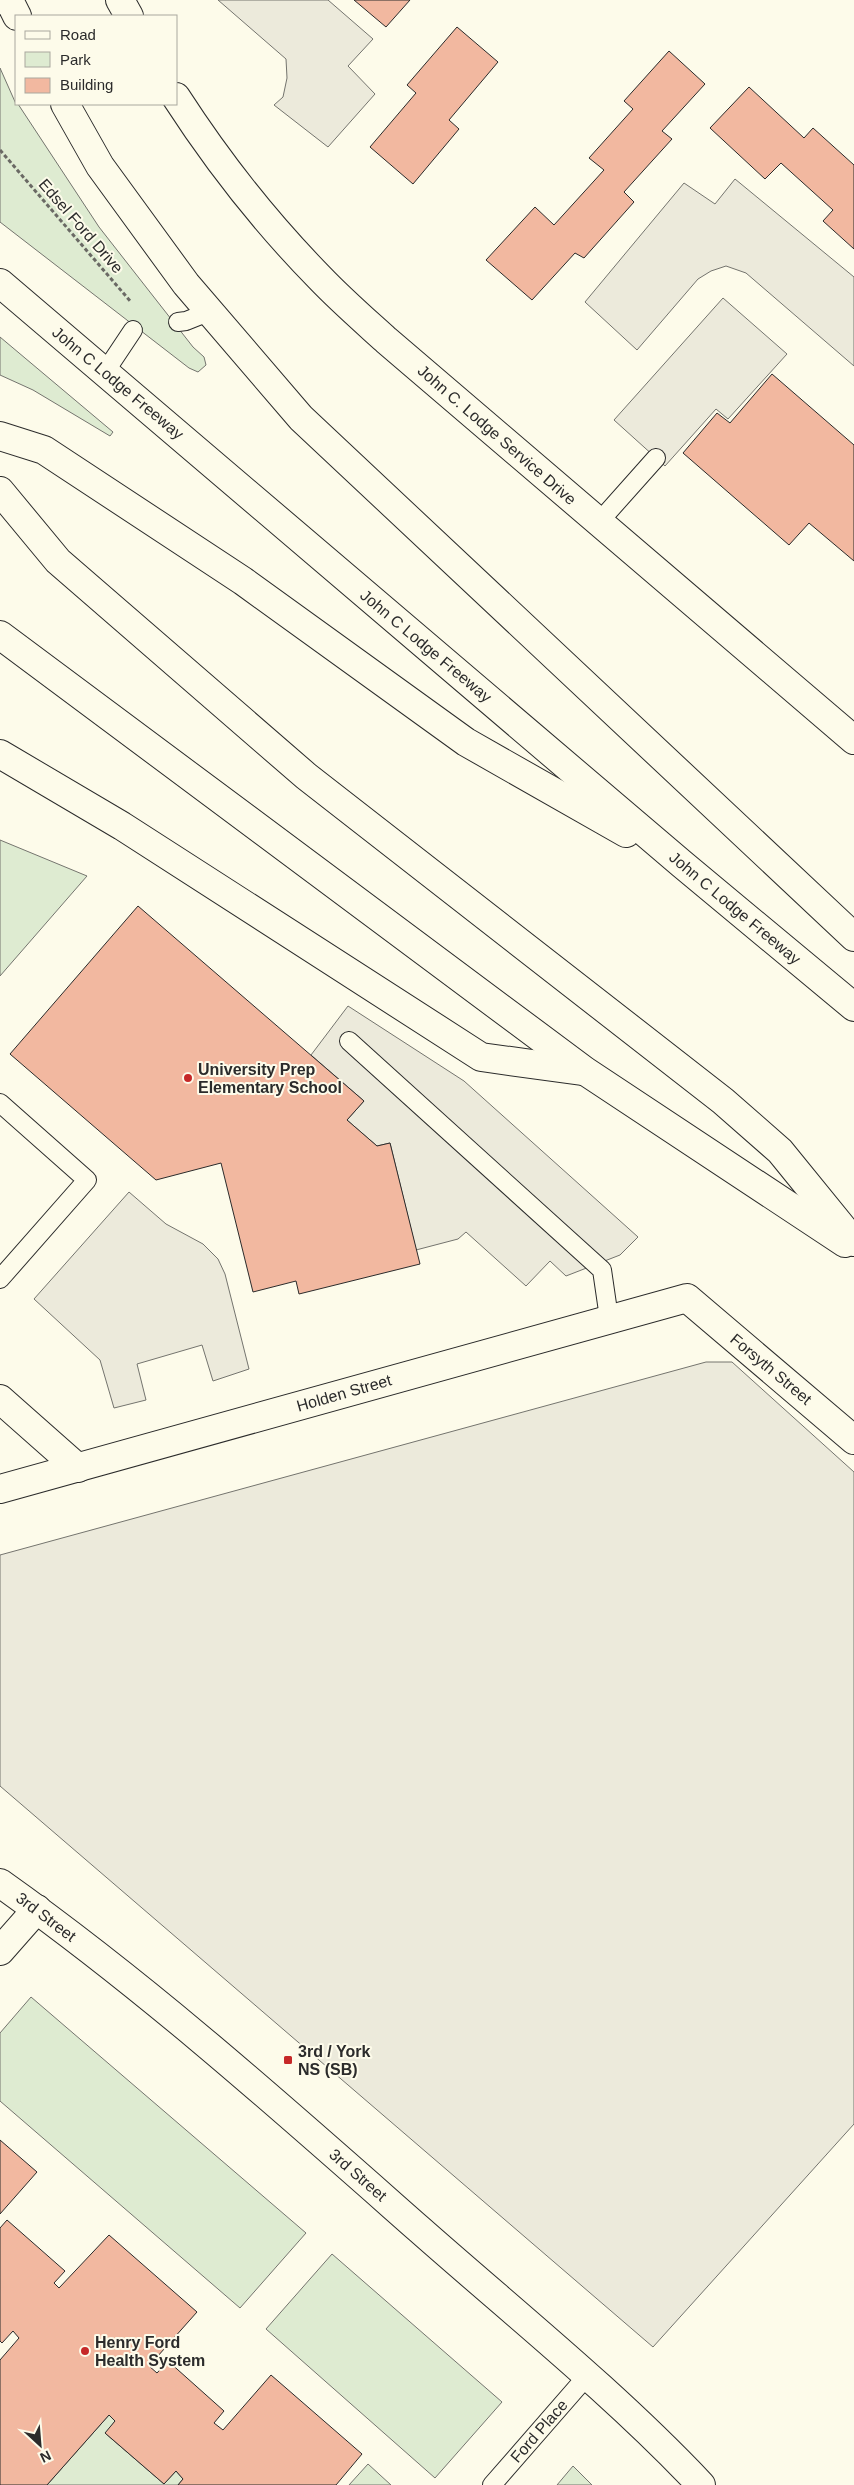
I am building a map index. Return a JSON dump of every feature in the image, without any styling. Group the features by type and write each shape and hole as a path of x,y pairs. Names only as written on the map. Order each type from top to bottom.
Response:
{"main road":[{"path":"9,0 16,15"},
{"path":"120,0 128,15"},
{"name":"John C. Lodge Service Drive","path":"178,100 203,139 259,211 320,279 386,340 854,740"},
{"path":"66,105 100,166 186,284 301,418 854,937"},
{"name":"John C Lodge Freeway","path":"0,283 682,864 854,1007"},
{"path":"0,436 44,450 242,581 466,742 682,864"},
{"path":"0,490 58,561 306,776 723,1101 780,1151 854,1242"},
{"path":"0,635 585,1071 854,1249"},
{"path":"0,754 122,826 481,1057 585,1071"},
{"name":"Holden Street","path":"0,1489 608,1318 687,1298"},
{"name":"Forsyth Street","path":"687,1298 854,1440"},
{"path":"0,1399 78,1468"},
{"name":"3rd Street","path":"0,1883 136,1985 232,2064 587,2376 671,2453 701,2485"},
{"path":"0,1951 37,1909"}],"lane":[{"path":"178,322 186,321 211,311"},
{"path":"105,372 133,330"},
{"path":"599,522 656,458"},
{"path":"349,1041 602,1270 608,1318"},
{"path":"0,1103 87,1180 0,1278"},
{"name":"Ford Place","path":"492,2485 587,2376"}],"path":[{"name":"Edsel Ford Drive","path":"0,150 133,304"}],"green space":[{"path":"0,68 15,105 19,105 99,227 193,347 204,357 206,365 198,372 189,368 0,222"},
{"path":"0,337 113,432 110,436 33,390 0,375"},
{"path":"0,840 87,876 0,976"},
{"path":"31,1997 306,2233 240,2308 0,2101 0,2033"},
{"path":"332,2254 502,2402 435,2478 266,2329"},
{"path":"109,2415 115,2421 106,2434 164,2484 176,2471 183,2479 178,2485 47,2485"},
{"path":"368,2464 391,2485 349,2485"},
{"path":"573,2466 592,2485 557,2485"}],"shaded area":[{"path":"218,0 328,0 373,39 348,66 375,94 328,147 274,105 283,97 287,78 286,59"},
{"path":"735,179 854,277 854,366 746,273 726,266 711,271 698,279 637,350 585,302 684,183 715,204"},
{"path":"723,298 787,354 728,419 716,409 665,466 614,420"},
{"path":"348,1006 464,1081 638,1237 620,1255 566,1276 550,1261 526,1286 466,1232 458,1239 416,1250 390,1143 377,1146 347,1120 364,1101 311,1055"},
{"path":"129,1192 166,1224 203,1244 218,1259 225,1274 249,1369 213,1381 202,1345 137,1364 146,1400 114,1408 100,1360 34,1299"},
{"path":"706,1362 732,1362 854,1472 854,2124 653,2347 0,1786 0,1555"}],"building":[{"path":"354,0 410,0 386,27"},
{"path":"457,27 498,62 449,120 459,129 413,184 370,147 416,93 407,85"},
{"path":"669,51 705,84 662,131 672,139 624,192 634,202 584,258 575,253 532,300 486,260 535,207 554,225 604,170 589,158 633,109 624,101"},
{"path":"749,87 804,138 813,128 854,165 854,249 823,221 833,210 781,163 765,179 710,128"},
{"path":"772,374 854,445 854,561 809,523 789,545 683,453 717,413 730,423"},
{"name":"University Prep Elementary School","path":"138,906 364,1101 347,1120 377,1146 390,1143 420,1264 299,1294 296,1281 253,1292 221,1163 156,1180 10,1054"},
{"path":"0,2140 37,2172 0,2214"},
{"name":"Henry Ford Health System","path":"7,2220 65,2271 54,2283 59,2288 109,2235 197,2312 149,2366 157,2373 168,2361 224,2411 214,2423 223,2430 271,2375 362,2454 336,2485 178,2485 183,2479 176,2471 164,2484 105,2433 115,2421 109,2415 47,2485 0,2485 0,2360 19,2338 13,2331 2,2343 0,2341 0,2228"}],"place":[{"name":"University Prep Elementary School","path":"188,1078"},
{"name":"3rd / York NS (SB)","path":"288,2060"},
{"name":"Henry Ford Health System","path":"85,2351"}]}
